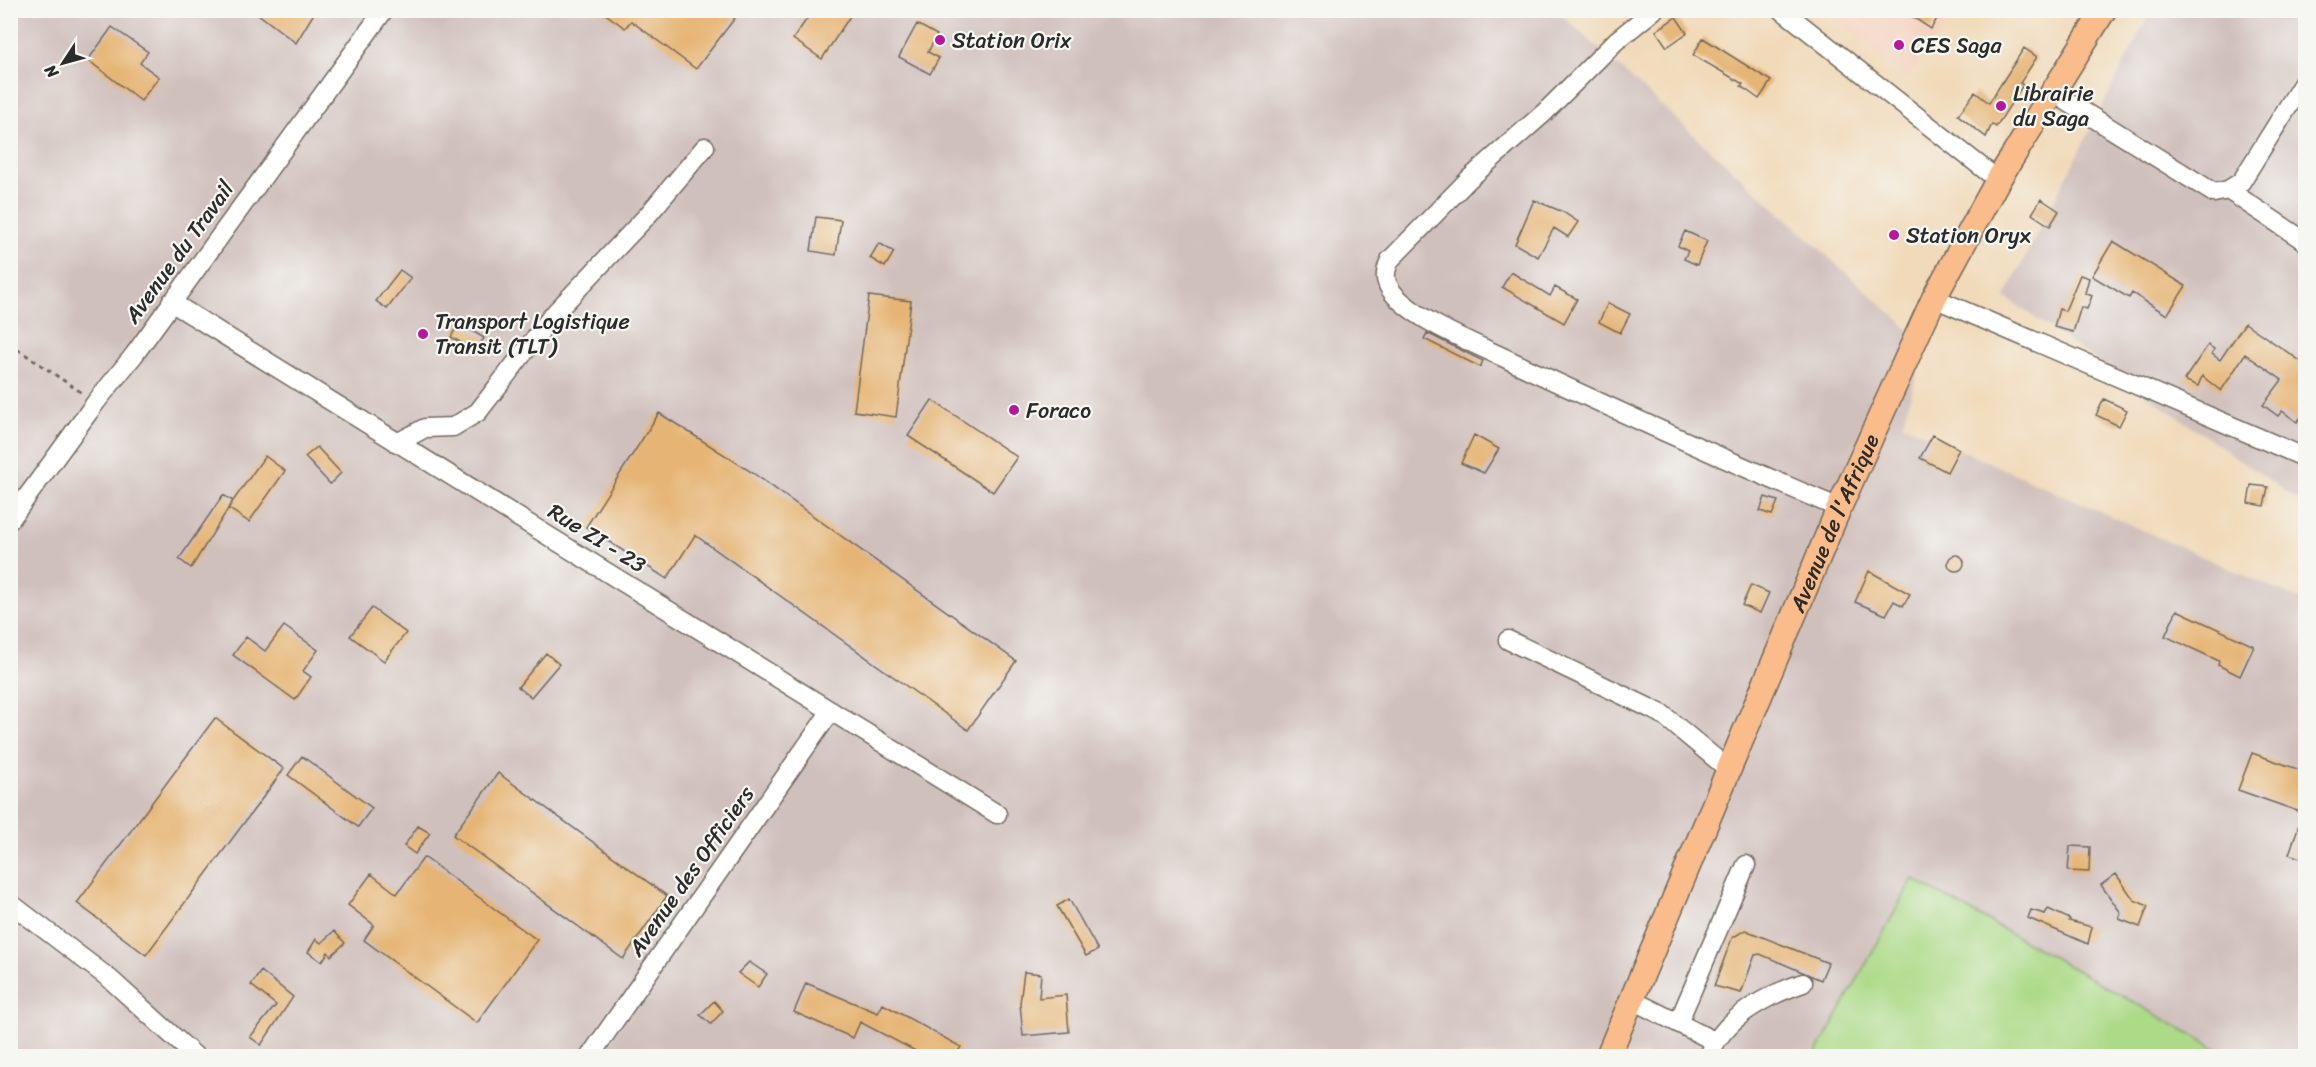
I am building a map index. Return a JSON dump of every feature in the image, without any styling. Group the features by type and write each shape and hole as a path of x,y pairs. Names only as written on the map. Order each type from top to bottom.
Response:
{"main road":[{"name":"Avenue de l'Afrique","path":"1608,1056 1630,999 1839,508 1934,298 1998,180 2104,10"}],"street":[{"name":"Avenue du Travail","path":"10,520 384,10"},
{"path":"1654,10 1616,41 1545,112 1469,179 1390,261 1385,272 1387,283 1394,295 1412,309 1455,335 1709,453 1839,508"},
{"path":"1782,10 1998,180"},
{"path":"2052,92 2214,193 2228,190 2241,182 2306,78"},
{"path":"397,444 424,428 453,427 478,412 552,316 647,216 705,147"},
{"path":"2228,190 2306,242"},
{"path":"1934,298 2306,458"},
{"name":"Rue ZI - 23","path":"171,302 997,814"},
{"path":"1508,640 1662,714 1728,769"},
{"name":"Avenue des Officiers","path":"590,1056 831,711"},
{"path":"1678,1023 1746,865"},
{"path":"10,903 110,979 195,1056"},
{"path":"1630,999 1678,1023 1713,1049 1725,1028 1770,995 1803,983"}],"path":[{"path":"10,344 96,402"}],"shaded area":[{"path":"10,11 1557,11 1926,345 1902,424 2305,602 2305,1056 2230,1056 1913,879 1815,1056 11,1056"},
{"name":"CES Saga","path":"1828,11 1955,11 1907,79"},
{"path":"2151,11 2305,11 2305,505 2005,297"}],"green space":[{"path":"1913,879 2230,1056 1815,1056"}],"building":[{"path":"253,10 316,10 296,43"},
{"path":"600,10 741,10 696,69 631,21 625,28"},
{"path":"813,10 854,10 822,59 793,39"},
{"path":"1902,10 1942,10 1931,29"},
{"path":"1676,17 1687,33 1667,47 1656,31"},
{"path":"917,24 937,35 928,52 939,58 930,74 899,57"},
{"path":"112,27 148,52 140,63 159,77 141,101 88,60"},
{"path":"1703,38 1771,81 1759,99 1741,86 1743,84 1693,55"},
{"path":"2024,48 2037,57 2020,83 2023,85 1996,127 1992,124 1986,137 1958,115 1975,92 1989,103"},
{"path":"2041,199 2059,211 2050,226 2032,214"},
{"path":"1534,200 1563,212 1578,222 1568,237 1554,228 1538,257 1515,244"},
{"path":"816,217 841,220 836,255 811,251"},
{"path":"1685,231 1707,241 1697,265 1684,259 1688,251 1678,246"},
{"path":"2113,241 2186,286 2167,315 2132,293 2129,298 2092,276"},
{"path":"879,243 894,252 885,267 870,258"},
{"path":"400,270 411,278 387,309 376,301"},
{"path":"1511,272 1550,296 1555,287 1577,299 1564,323 1502,287"},
{"path":"2080,275 2089,278 2085,293 2092,296 2087,309 2081,307 2073,332 2054,327 2059,309 2065,311"},
{"path":"869,296 911,301 896,417 854,411"},
{"path":"1608,303 1630,314 1620,333 1599,322"},
{"path":"459,323 484,338 476,351 451,337"},
{"path":"2245,323 2306,365 2306,411 2297,422 2282,411 2278,416 2263,405 2282,380 2245,354 2221,391 2202,376 2198,386 2184,380 2208,345 2214,349 2212,354 2220,360"},
{"path":"1427,333 1483,361 1480,367 1424,339"},
{"path":"2104,399 2127,410 2119,426 2096,415"},
{"path":"932,400 1017,457 993,492 908,436"},
{"path":"659,413 753,473 1016,661 968,730 695,535 667,579 586,527"},
{"path":"1474,435 1499,449 1484,473 1461,463"},
{"path":"1933,435 1959,449 1947,472 1920,458"},
{"path":"317,447 341,473 330,484 305,457"},
{"path":"265,456 285,471 249,522 228,508"},
{"path":"2251,485 2268,487 2264,506 2248,503"},
{"path":"223,495 233,501 191,568 179,559"},
{"path":"1765,497 1778,501 1772,515 1760,511"},
{"path":"1956,555 1962,557 1964,563 1962,569 1956,571 1950,569 1948,563 1950,557"},
{"path":"1869,571 1910,594 1903,606 1894,601 1886,615 1855,602"},
{"path":"1751,585 1769,593 1760,613 1742,605"},
{"path":"372,608 406,633 384,661 350,636"},
{"path":"2177,610 2254,646 2240,676 2218,665 2219,661 2165,636"},
{"path":"284,626 318,650 303,671 311,677 295,700 233,655 246,637 265,651"},
{"path":"546,653 559,664 531,697 518,687"},
{"path":"215,718 284,769 146,955 77,903"},
{"path":"2252,753 2306,772 2306,860 2289,854 2303,813 2238,790"},
{"path":"302,756 372,808 358,827 288,775"},
{"path":"498,773 667,896 623,959 453,835"},
{"path":"418,826 430,833 415,854 404,846"},
{"path":"2070,846 2090,847 2089,872 2068,871"},
{"path":"424,857 537,940 477,1023 364,940 374,925 348,905 371,874 397,894"},
{"path":"2116,874 2134,900 2148,906 2140,927 2119,919 2121,913 2101,885"},
{"path":"1069,899 1098,950 1086,956 1057,906"},
{"path":"2048,909 2070,919 2069,921 2092,927 2088,944 2028,918 2031,910 2045,914"},
{"path":"1745,930 1828,963 1821,980 1760,954 1755,955 1741,993 1714,986 1732,938"},
{"path":"334,931 345,943 331,956 328,952 322,962 308,952 316,939 321,943"},
{"path":"749,962 767,974 758,987 738,973"},
{"path":"261,971 293,997 261,1045 250,1037 276,1005 251,985"},
{"path":"1024,972 1041,974 1039,998 1066,995 1069,1032 1023,1036 1020,1003"},
{"path":"806,983 878,1013 883,1004 961,1047 955,1056 925,1056 860,1022 853,1038 794,1012"},
{"path":"714,1001 723,1011 711,1024 700,1015"}],"place":[{"name":"Station Orix","path":"940,40"},
{"name":"CES Saga","path":"1899,45"},
{"name":"Librairie du Saga","path":"2001,106"},
{"name":"Station Oryx","path":"1894,235"},
{"name":"Transport Logistique Transit (TLT)","path":"423,334"},
{"name":"Foraco","path":"1014,410"}]}
